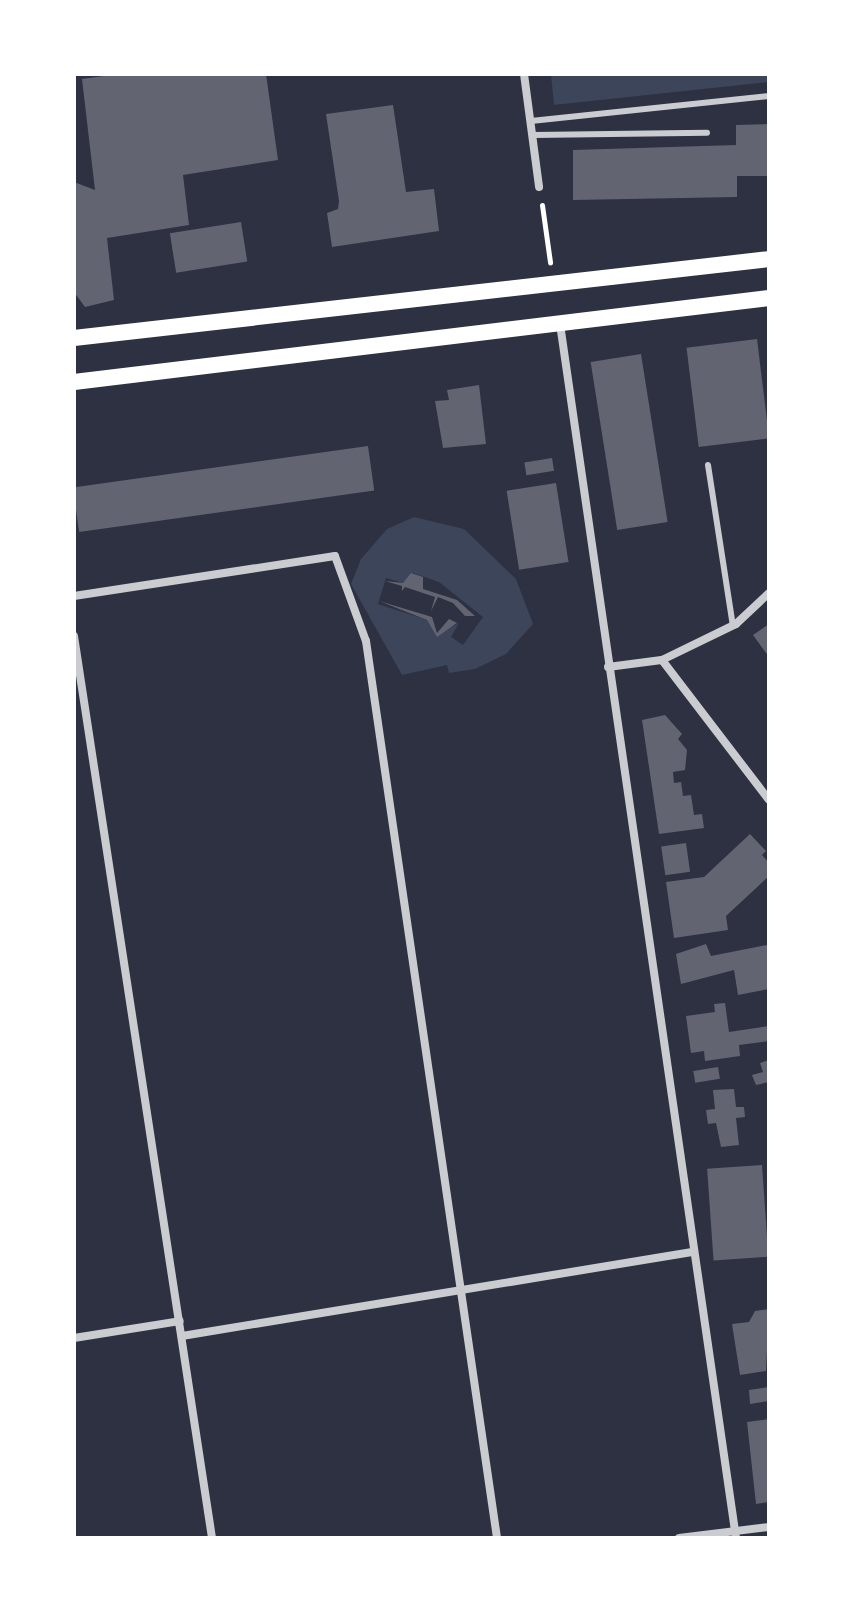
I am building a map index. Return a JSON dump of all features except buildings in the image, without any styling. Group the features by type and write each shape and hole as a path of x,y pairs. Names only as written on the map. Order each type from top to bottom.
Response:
{"main road":[{"path":"74,338 769,259"},
{"path":"74,382 769,298"}],"street":[{"path":"524,74 539,187"},
{"path":"560,323 692,1252 736,1534"},
{"path":"74,596 335,556 366,641 497,1538"},
{"path":"608,667 662,660 733,626 769,593"},
{"path":"74,636 212,1538"},
{"path":"662,660 769,800"},
{"path":"182,1336 458,1287 692,1252"},
{"path":"74,1338 180,1321"},
{"path":"679,1538 736,1534 769,1527"}],"lane":[{"path":"531,121 769,96"},
{"path":"533,135 707,133"},
{"path":"708,465 733,626"}],"path":[{"path":"539,187 552,283"}],"shaded area":[{"path":"551,74 769,74 769,82 554,105"},
{"path":"414,517 464,529 516,579 533,624 506,654 475,669 449,673 447,665 402,675 351,584 361,559 387,529","holes":["413,573 439,582 483,617 463,645 451,637 459,623 437,635 427,620 378,604 386,578 403,583"]}]}
